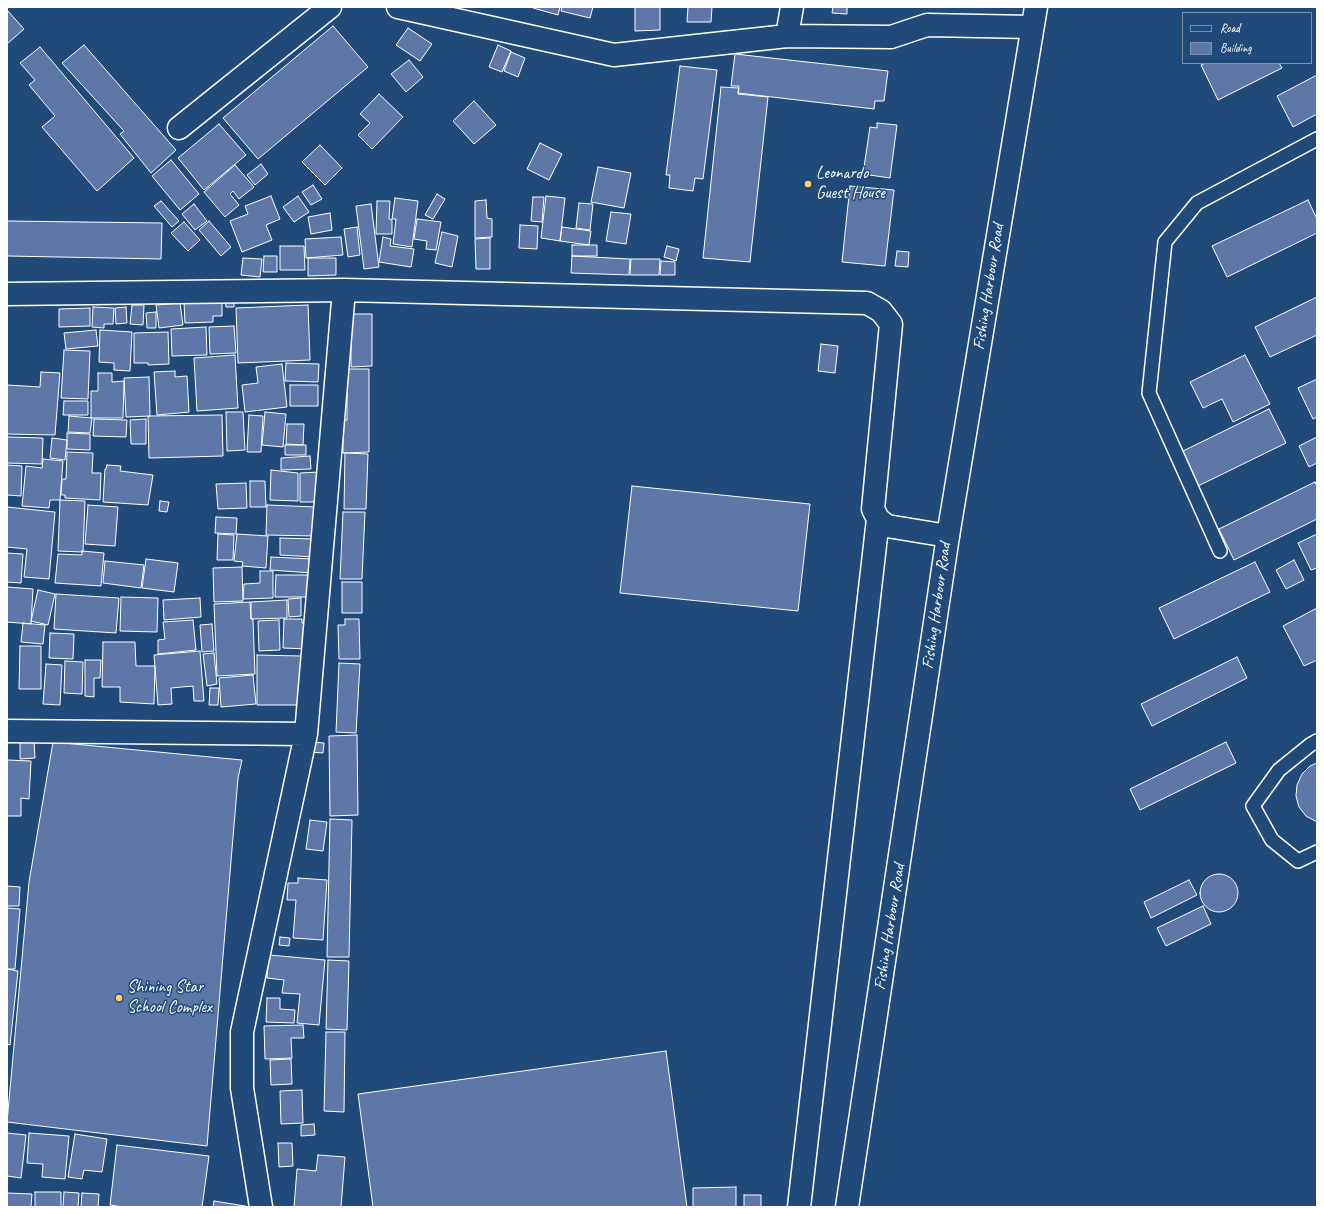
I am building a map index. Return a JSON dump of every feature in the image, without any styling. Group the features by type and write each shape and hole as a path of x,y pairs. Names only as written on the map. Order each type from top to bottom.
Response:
{"street":[{"path":"179,128 330,7"},
{"path":"398,7 614,55 787,36 891,37 928,16 1034,17"},
{"path":"787,36 792,7"},
{"name":"Fishing Harbour Road","path":"847,1207 948,536 1034,17"},
{"path":"7,294 344,290 867,303 881,311 891,324 873,509 878,519 887,526 948,536"},
{"path":"261,1207 242,1088 242,1032 306,734 344,290"},
{"path":"799,1207 878,519"},
{"path":"7,731 306,734"}],"lane":[{"path":"1220,551 1149,393 1165,242 1197,202 1317,139"},
{"path":"1317,741 1310,744 1279,770 1253,806 1272,840 1298,861 1317,852"}],"building":[{"path":"533,7 560,7 558,15"},
{"path":"562,7 593,7 590,18 561,11"},
{"path":"635,7 660,7 660,30 635,31"},
{"path":"688,7 712,7 711,22 687,22"},
{"path":"833,7 847,7 847,14 832,13"},
{"path":"7,10 24,29 7,44"},
{"path":"333,26 368,67 258,159 223,118"},
{"path":"408,28 432,44 420,61 396,45"},
{"path":"84,45 176,150 151,173 120,134 124,131 62,63"},
{"path":"498,45 511,51 502,72 489,67"},
{"path":"40,47 134,158 97,191 42,127 55,116 29,85 35,80 20,63"},
{"path":"511,52 525,58 518,77 504,71"},
{"path":"735,54 888,71 884,101 875,101 874,109 738,93 739,86 731,86"},
{"path":"409,60 423,77 406,92 391,74"},
{"path":"1280,64 1282,68 1218,100 1201,65"},
{"path":"680,66 717,70 703,179 695,178 693,191 669,188 670,175 666,175"},
{"path":"1317,75 1317,114 1293,127 1277,96"},
{"path":"721,87 739,88 738,94 768,97 750,262 703,258"},
{"path":"379,94 403,117 372,149 358,135 370,123 360,114"},
{"path":"474,101 496,125 474,144 453,121"},
{"path":"877,123 897,125 890,178 863,174 870,127 877,128"},
{"path":"219,124 246,155 204,190 178,158"},
{"path":"540,143 562,154 549,180 527,169"},
{"path":"320,145 342,168 325,185 302,162"},
{"path":"171,160 199,194 180,210 152,176"},
{"path":"261,164 268,174 255,185 247,175"},
{"path":"235,165 254,187 239,199 233,191 230,194 239,205 225,217 204,192"},
{"path":"598,167 631,173 624,208 591,202"},
{"path":"313,185 322,199 311,205 302,192"},
{"path":"850,186 894,190 885,266 842,262"},
{"path":"437,194 445,199 433,219 425,215"},
{"path":"271,196 280,219 266,225 272,240 242,252 230,221 248,214 245,206"},
{"path":"298,196 309,212 294,222 283,207"},
{"path":"546,196 565,198 560,241 541,238"},
{"path":"533,197 544,197 542,222 531,221"},
{"path":"395,198 418,201 412,247 393,244 396,219 392,219"},
{"path":"486,200 487,218 492,219 492,237 475,238 475,201"},
{"path":"1308,200 1317,219 1317,233 1227,277 1212,246"},
{"path":"161,201 179,221 172,227 154,206"},
{"path":"377,201 390,201 389,219 392,220 392,234 376,234"},
{"path":"579,203 593,204 590,230 576,228"},
{"path":"194,204 207,221 195,230 182,214"},
{"path":"371,204 379,267 364,269 356,206"},
{"path":"611,212 631,214 626,244 606,241"},
{"path":"330,213 332,230 311,234 308,217"},
{"path":"417,219 441,222 436,250 426,249 427,241 414,239"},
{"path":"7,221 162,223 161,259 7,256"},
{"path":"209,221 231,247 221,256 199,230"},
{"path":"184,222 200,240 188,251 171,233"},
{"path":"520,225 538,226 537,249 519,248"},
{"path":"357,227 360,255 348,257 344,229"},
{"path":"562,227 591,231 589,245 560,241"},
{"path":"442,232 458,236 452,267 435,263"},
{"path":"341,237 343,255 306,258 305,239"},
{"path":"383,237 391,239 390,246 414,249 411,267 379,262"},
{"path":"490,238 490,269 476,269 475,239"},
{"path":"572,245 597,245 597,256 572,256"},
{"path":"280,246 304,246 305,270 280,270"},
{"path":"667,246 679,249 676,261 664,257"},
{"path":"897,251 909,252 908,267 895,266"},
{"path":"264,256 277,256 277,272 263,272"},
{"path":"572,256 630,259 629,275 571,273"},
{"path":"243,258 262,259 260,277 241,275"},
{"path":"308,258 336,258 336,275 308,276"},
{"path":"631,259 660,259 659,275 630,275"},
{"path":"661,261 675,262 675,275 660,275"},
{"path":"234,297 234,307 226,307 225,298"},
{"path":"1317,297 1317,335 1270,357 1255,327"},
{"path":"222,301 222,316 213,316 213,322 185,323 184,302"},
{"path":"180,303 183,325 159,328 156,305"},
{"path":"132,305 144,305 143,325 130,324"},
{"path":"308,305 310,360 238,363 236,308"},
{"path":"93,307 114,308 113,324 104,324 104,328 92,327"},
{"path":"126,307 127,323 116,324 115,308"},
{"path":"90,308 90,326 59,327 59,309"},
{"path":"156,312 156,328 147,328 146,313"},
{"path":"351,314 372,314 372,366 351,367"},
{"path":"234,326 236,353 210,354 209,327"},
{"path":"206,327 207,355 172,356 171,329"},
{"path":"96,330 98,346 66,349 64,333"},
{"path":"100,330 132,332 130,371 114,370 114,363 99,362"},
{"path":"168,332 169,364 148,365 148,363 134,363 134,333"},
{"path":"821,344 838,346 835,373 818,371"},
{"path":"64,350 90,351 88,399 61,398"},
{"path":"235,355 238,408 197,411 194,358"},
{"path":"1245,355 1270,404 1233,422 1222,399 1203,408 1190,382"},
{"path":"286,363 319,364 318,382 285,381"},
{"path":"282,364 287,407 245,412 242,385 258,383 256,367"},
{"path":"347,369 369,369 369,452 343,453 343,420 347,420"},
{"path":"175,371 175,377 187,376 189,412 157,415 154,372"},
{"path":"41,372 60,373 55,435 7,434 7,385 40,387"},
{"path":"98,373 112,373 112,382 124,381 123,418 91,418 91,391 98,391"},
{"path":"149,377 150,416 126,417 124,378"},
{"path":"1317,379 1317,417 1313,419 1298,388"},
{"path":"290,385 318,385 318,406 290,406"},
{"path":"64,401 88,401 88,415 63,415"},
{"path":"1269,409 1286,443 1198,486 1181,452"},
{"path":"226,412 243,412 245,450 227,451"},
{"path":"265,412 286,414 283,447 262,445"},
{"path":"222,415 223,456 149,458 148,416"},
{"path":"249,415 263,416 261,452 247,452"},
{"path":"69,416 92,418 90,433 68,432"},
{"path":"94,419 127,420 126,437 93,436"},
{"path":"146,419 146,444 131,444 130,420"},
{"path":"287,424 304,424 303,445 286,444"},
{"path":"67,433 90,434 90,450 67,449"},
{"path":"7,437 43,438 42,464 7,463"},
{"path":"1317,437 1317,463 1309,467 1299,446"},
{"path":"52,438 67,440 65,460 50,458"},
{"path":"285,445 306,445 306,455 285,455"},
{"path":"67,452 93,453 92,473 101,473 100,500 65,498 65,495 61,495 62,479 66,479"},
{"path":"345,453 368,454 366,509 344,509"},
{"path":"310,456 311,469 281,470 281,458"},
{"path":"43,459 63,461 60,500 50,500 49,508 22,506 26,466 42,468"},
{"path":"7,465 22,466 21,496 7,495"},
{"path":"107,465 121,466 120,471 153,475 148,505 103,502 105,469"},
{"path":"271,470 298,473 298,501 270,500"},
{"path":"319,472 318,502 300,502 300,473"},
{"path":"250,481 265,481 266,507 250,507"},
{"path":"1315,482 1317,486 1317,519 1234,560 1219,529"},
{"path":"246,483 247,508 218,509 216,484"},
{"path":"632,486 810,504 798,611 620,593"},
{"path":"60,500 85,501 83,552 58,551"},
{"path":"160,501 169,502 167,512 159,511"},
{"path":"88,505 118,507 115,546 85,544"},
{"path":"267,505 316,507 315,536 266,535"},
{"path":"7,507 55,512 49,579 24,577 27,549 7,547"},
{"path":"343,512 365,512 362,579 340,579"},
{"path":"216,517 237,518 236,534 215,533"},
{"path":"218,534 234,535 233,560 217,560"},
{"path":"237,534 268,536 266,568 242,566 243,562 234,561"},
{"path":"1317,534 1317,568 1311,570 1298,543"},
{"path":"280,538 314,539 314,557 280,555"},
{"path":"82,551 104,553 101,586 55,583 58,554 82,555"},
{"path":"7,553 23,554 21,583 7,582"},
{"path":"271,557 313,559 312,573 270,570"},
{"path":"146,559 178,563 174,592 142,588"},
{"path":"1294,560 1304,580 1286,589 1276,570"},
{"path":"105,561 144,565 141,588 103,583"},
{"path":"1255,562 1270,592 1174,639 1159,608"},
{"path":"242,567 243,601 214,602 213,568"},
{"path":"260,571 273,571 273,598 243,599 244,584 260,583"},
{"path":"276,575 311,575 310,597 275,597"},
{"path":"342,582 362,582 362,613 342,613"},
{"path":"7,587 33,589 31,624 7,622"},
{"path":"38,590 55,594 48,625 31,621"},
{"path":"56,594 119,598 116,633 54,629"},
{"path":"121,597 158,598 157,632 120,631"},
{"path":"200,598 201,617 164,620 163,600"},
{"path":"301,598 301,616 289,617 288,599"},
{"path":"287,600 287,618 251,619 251,602"},
{"path":"250,602 251,619 253,619 255,674 217,676 214,604"},
{"path":"1317,608 1317,660 1304,666 1283,626"},
{"path":"284,619 302,619 302,623 310,623 309,649 283,648"},
{"path":"345,619 359,619 360,659 339,659 338,625 345,625"},
{"path":"193,620 196,650 158,654 158,640 165,639 163,622"},
{"path":"279,620 280,650 259,651 258,621"},
{"path":"23,623 45,625 43,644 21,642"},
{"path":"212,624 214,651 202,652 200,625"},
{"path":"50,633 74,634 73,659 49,658"},
{"path":"103,642 135,642 136,666 155,666 154,704 120,702 120,687 102,687"},
{"path":"20,646 41,646 41,689 19,689"},
{"path":"200,651 204,701 194,701 193,686 171,688 172,704 158,705 154,655"},
{"path":"214,653 217,684 207,686 203,654"},
{"path":"257,655 301,656 300,705 257,705"},
{"path":"1237,657 1247,678 1152,726 1141,704"},
{"path":"85,660 101,660 100,678 94,678 94,697 85,696"},
{"path":"65,661 83,662 82,694 64,693"},
{"path":"339,663 360,664 356,733 336,732"},
{"path":"46,664 62,665 60,705 43,704"},
{"path":"253,675 256,704 221,707 219,678"},
{"path":"210,688 219,688 218,705 209,705"},
{"path":"357,735 358,815 330,816 329,736"},
{"path":"34,739 35,758 20,759 20,740"},
{"name":"Shining Star School Complex","path":"53,742 242,760 238,778 207,1146 7,1122 29,882"},
{"path":"311,742 324,743 323,753 310,752"},
{"path":"1226,742 1236,763 1140,810 1130,789"},
{"path":"7,760 31,761 29,799 21,798 21,816 7,816"},
{"path":"1317,763 1317,822 1306,816 1299,807 1296,796 1297,785 1302,774 1310,766"},
{"path":"330,819 352,820 349,957 327,957"},
{"path":"310,820 327,822 323,851 306,849"},
{"path":"1215,874 1223,874 1233,879 1237,886 1237,900 1233,907 1223,912 1215,912 1205,907 1203,904 1200,897 1200,889 1205,879 1208,877"},
{"path":"298,878 327,880 323,940 293,938 296,900 287,900 288,883 298,883"},
{"path":"1189,880 1197,895 1151,918 1144,902"},
{"path":"7,886 20,887 19,906 7,906"},
{"path":"1203,906 1211,924 1166,946 1157,928"},
{"path":"7,908 20,909 15,969 7,969"},
{"path":"280,937 290,938 289,946 279,945"},
{"path":"269,955 325,960 319,1025 297,1023 300,994 282,993 284,980 267,978"},
{"path":"328,960 349,961 347,1030 326,1029"},
{"path":"7,969 18,971 10,1045 7,1044"},
{"path":"267,998 280,998 280,1009 295,1010 294,1023 266,1022"},
{"path":"303,1025 304,1038 291,1038 292,1058 265,1059 264,1026"},
{"path":"326,1032 345,1032 344,1112 324,1111"},
{"path":"666,1051 687,1207 373,1207 358,1094"},
{"path":"291,1059 292,1084 271,1085 270,1060"},
{"path":"302,1090 303,1123 281,1124 280,1091"},
{"path":"314,1124 315,1135 301,1136 301,1125"},
{"path":"7,1133 26,1135 21,1178 7,1176"},
{"path":"29,1133 69,1136 65,1179 42,1177 43,1164 27,1163"},
{"path":"75,1134 107,1139 102,1172 84,1170 82,1179 68,1177"},
{"path":"278,1143 292,1143 293,1166 279,1167"},
{"path":"117,1145 209,1156 202,1207 123,1207 110,1205"},
{"path":"318,1155 345,1157 341,1207 294,1207 297,1169 316,1171"},
{"path":"736,1187 736,1207 693,1207 693,1188"},
{"path":"35,1192 61,1192 61,1207 35,1207"},
{"path":"64,1192 79,1193 78,1207 63,1207"},
{"path":"7,1193 32,1194 31,1207 7,1207"},
{"path":"82,1193 99,1194 98,1207 81,1207"},
{"path":"744,1195 761,1195 761,1207 744,1207"},
{"path":"214,1201 251,1207 213,1207"}],"place":[{"name":"Leonardo Guest House","path":"808,184"},
{"name":"Shining Star School Complex","path":"119,998"}]}
